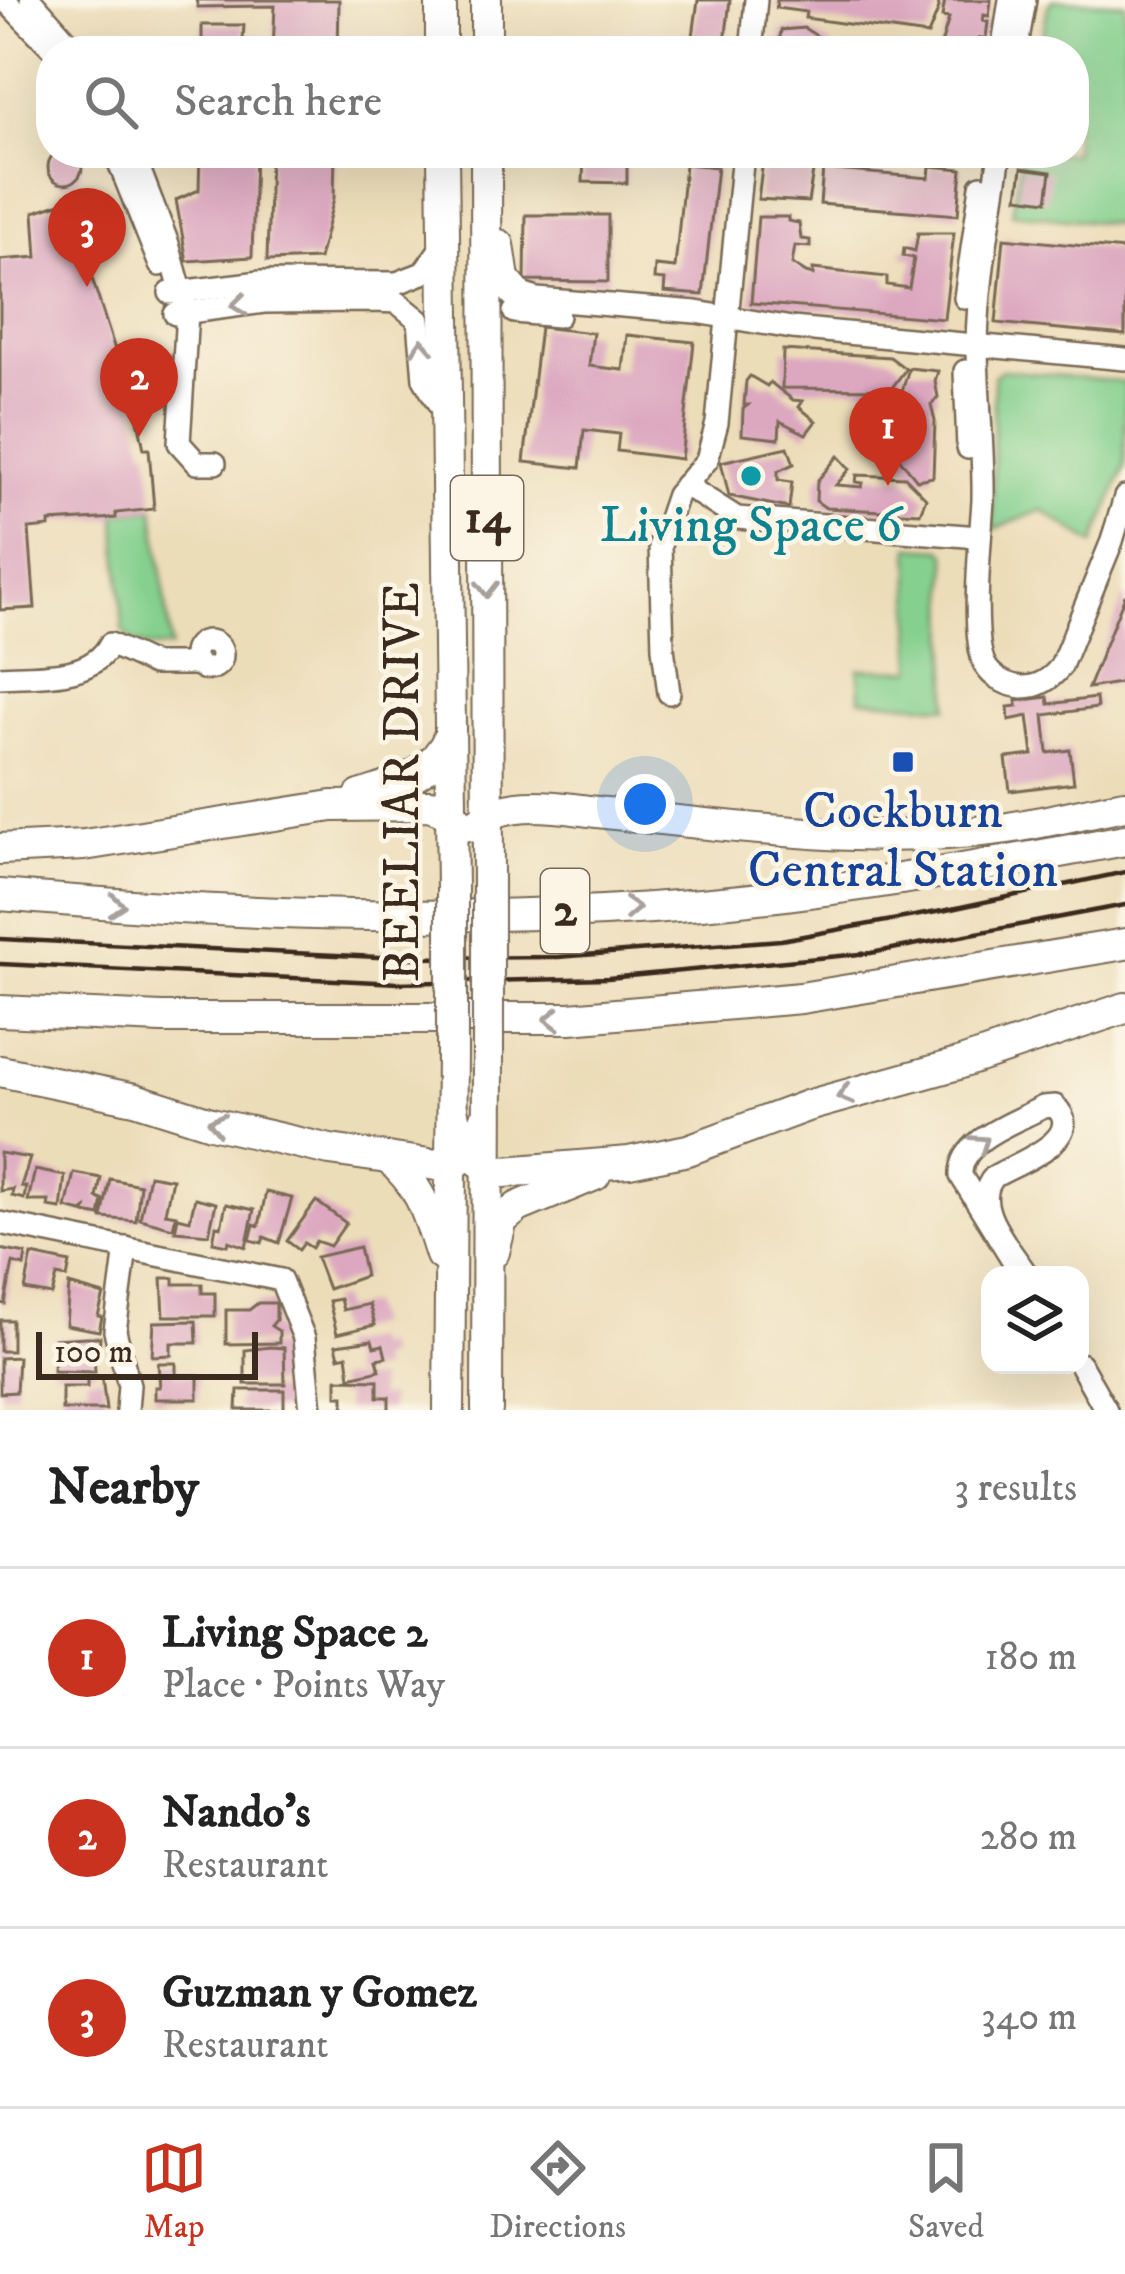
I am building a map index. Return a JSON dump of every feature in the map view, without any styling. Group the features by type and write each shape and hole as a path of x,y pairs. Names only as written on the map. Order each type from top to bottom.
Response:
{"highway":[{"path":"486,0 486,36"},
{"name":"BEELIAR DRIVE","path":"443,168 452,731 488,882 487,1116 468,1162 448,1277 448,1410"},
{"path":"486,168 502,271 515,302 487,346"},
{"name":"BEELIAR DRIVE","path":"486,168 488,732 452,882 452,1108 468,1162 487,1280 488,1410"},
{"path":"332,806 430,768 442,755 452,731"},
{"path":"488,732 512,782 554,807"},
{"path":"0,849 106,842 332,806 430,805 470,820 554,807 815,834 873,834 1006,828 1125,805"},
{"name":"2","path":"0,896 170,910 527,913 701,904 964,870 1125,840"},
{"name":"2","path":"0,1011 162,1018 570,1018 800,998 1125,944"},
{"path":"800,998 861,1000 1125,963"},
{"path":"0,1071 135,1100 211,1123 388,1158 468,1162 514,1171 629,1162 688,1150 807,1106 958,1064 1125,1008"},
{"path":"388,1158 413,1180 448,1277"},
{"path":"487,1280 502,1220 518,1207 629,1162"}],"street":[{"path":"5,0 41,36"},
{"path":"32,0 63,36"},
{"path":"752,36 755,0"},
{"path":"1004,36 1010,0"},
{"path":"1019,36 1025,0"},
{"path":"121,168 179,307"},
{"path":"137,168 179,307 185,375 178,443 197,463 215,463"},
{"path":"669,693 660,545 670,510 707,460 717,423 742,168"},
{"path":"984,168 966,296 982,502 982,659 998,679 1029,687 1046,681 1061,665 1125,497"},
{"path":"971,344 998,168"},
{"path":"179,307 260,282 397,283 423,273 443,244"},
{"path":"515,302 537,299 727,324 1125,358"},
{"path":"179,307 398,302 419,320 424,379 447,418"},
{"path":"685,485 737,518 979,538"},
{"path":"1112,541 1125,520"},
{"path":"0,676 88,667 102,658 110,644 145,661 196,658"},
{"path":"1055,1106 1065,1126 1057,1141 995,1176 986,1192 993,1221 1024,1275 960,1167 971,1147 1043,1107 1055,1106"},
{"path":"0,1223 281,1280 304,1338 311,1410"},
{"path":"126,1248 116,1331 129,1384 127,1410"},
{"path":"1086,1374 1106,1410"}],"green space":[{"path":"1053,0 1125,3 1125,225 1012,213 1020,168 1089,168 1089,36 1043,36"},
{"path":"1002,370 1125,382 1125,466 1094,544 1042,510 993,530 994,376"},
{"path":"154,509 171,647 144,646 123,630 116,513"},
{"path":"910,547 943,549 947,554 948,707 860,699 859,669 913,670"}],"building":[{"path":"196,0 339,0 338,36 274,36 275,6 198,7"},
{"path":"698,0 730,0 726,36 693,36"},
{"path":"777,0 938,0 939,8 928,35 805,18 806,12 776,8"},
{"path":"945,0 991,0 989,16 984,15 983,21 988,22 986,36 944,36 949,18 942,17"},
{"path":"202,25 244,25 243,36 202,36"},
{"path":"804,28 817,36 780,36 781,30"},
{"path":"48,168 82,168 77,179 65,184"},
{"path":"200,168 255,168 252,257 187,261 176,200 199,190"},
{"path":"270,168 335,168 334,198 319,259 267,261"},
{"path":"583,168 627,168 627,183 583,182"},
{"path":"685,168 717,168 703,295 664,292 665,280 654,279 655,266 675,268"},
{"path":"762,168 814,168 808,202 758,199"},
{"path":"930,168 962,169 958,215 820,204 823,169 929,178"},
{"path":"1022,168 1051,172 1047,201 1018,197"},
{"path":"67,201 119,362 110,365 113,393 132,391 144,449 149,449 154,509 116,513 116,518 49,522 49,527 29,529 35,608 0,610 0,260 37,257 34,212"},
{"path":"526,215 608,215 608,282 525,281"},
{"path":"758,217 788,217 799,223 801,239 810,240 810,247 795,246 792,264 806,273 813,275 813,269 887,277 887,285 909,288 914,258 903,256 904,248 915,251 918,233 954,233 944,319 751,303"},
{"path":"1004,238 1125,250 1125,335 996,323"},
{"path":"540,327 593,333 589,366 623,370 627,335 694,342 681,459 617,451 619,434 584,430 580,468 524,462"},
{"path":"783,350 890,357 906,369 891,389 782,388"},
{"path":"909,368 938,371 938,397 931,405 933,477 917,480 899,458 906,437 900,436 902,420 911,421 915,405 900,398"},
{"path":"750,376 803,401 799,407 816,421 806,434 780,421 779,439 742,435"},
{"name":"Living Space 6","path":"788,447 794,464 778,471 778,480 792,482 789,508 729,496 721,462"},
{"path":"838,456 850,469 836,485 862,487 863,483 856,482 857,475 905,477 926,498 920,513 826,508 816,501 817,481"},
{"path":"1125,595 1125,682 1088,688"},
{"path":"1048,697 1049,704 1096,698 1097,708 1044,715 1048,753 1070,750 1074,783 1010,791 1006,758 1033,755 1028,716 1009,720 1008,707 1017,706 1016,701"},
{"path":"0,1153 30,1158 21,1186 26,1187 24,1199 12,1196 13,1189 0,1191"},
{"path":"35,1170 65,1176 61,1209 48,1207 49,1201 28,1201"},
{"path":"74,1173 101,1178 100,1216 85,1213 86,1209 66,1208"},
{"path":"149,1175 172,1179 165,1213 176,1215 173,1228 140,1219"},
{"path":"110,1179 140,1185 136,1221 102,1218"},
{"path":"266,1192 292,1198 279,1243 264,1237 262,1243 250,1240 254,1224 259,1226"},
{"path":"195,1198 216,1203 209,1234 175,1231 178,1217 190,1220"},
{"path":"316,1201 346,1223 330,1246 316,1241 312,1248 304,1243 299,1250 287,1241"},
{"path":"226,1204 254,1210 246,1247 213,1242"},
{"path":"359,1247 365,1276 328,1289 316,1257"},
{"path":"0,1249 26,1254 24,1266 13,1263 5,1304 0,1303"},
{"path":"32,1255 70,1263 67,1278 57,1276 52,1295 25,1290"},
{"path":"162,1278 174,1278 174,1284 202,1284 202,1293 215,1293 215,1316 164,1316"},
{"path":"69,1285 104,1295 99,1331 66,1325"},
{"path":"340,1299 343,1310 369,1304 375,1325 337,1334 329,1301"},
{"path":"258,1303 276,1303 276,1320 271,1326 279,1331 279,1343 226,1344 226,1310 249,1310"},
{"path":"0,1320 12,1320 12,1351 0,1351"},
{"path":"196,1321 197,1343 171,1343 171,1355 152,1356 154,1322"},
{"path":"100,1337 99,1352 94,1351 95,1372 53,1371 54,1339"},
{"path":"372,1340 374,1347 383,1345 386,1357 377,1359 380,1370 350,1377 347,1355 339,1357 336,1345"},
{"path":"284,1348 285,1384 245,1384 245,1350"},
{"path":"18,1357 16,1392 0,1393 0,1358"},
{"path":"158,1363 176,1363 176,1375 198,1375 198,1399 155,1399 155,1387 160,1387"},
{"path":"87,1377 102,1377 106,1410 62,1410 62,1387 87,1387"},
{"path":"337,1379 378,1380 378,1397 389,1397 389,1410 344,1410 344,1396 337,1396"},
{"path":"238,1390 284,1390 284,1410 237,1410"}],"railway":[{"path":"0,939 399,958 558,957 781,940 1125,872"},
{"path":"0,964 398,983 608,978 871,953 1125,905"}],"place":[{"name":"Guzman y Gomez","path":"87,287"},
{"name":"Nando's","path":"139,437"},
{"name":"Living Space 6","path":"751,476"},
{"name":"Living Space 2","path":"888,486"},
{"name":"Cockburn Central Station","path":"903,762"}]}
